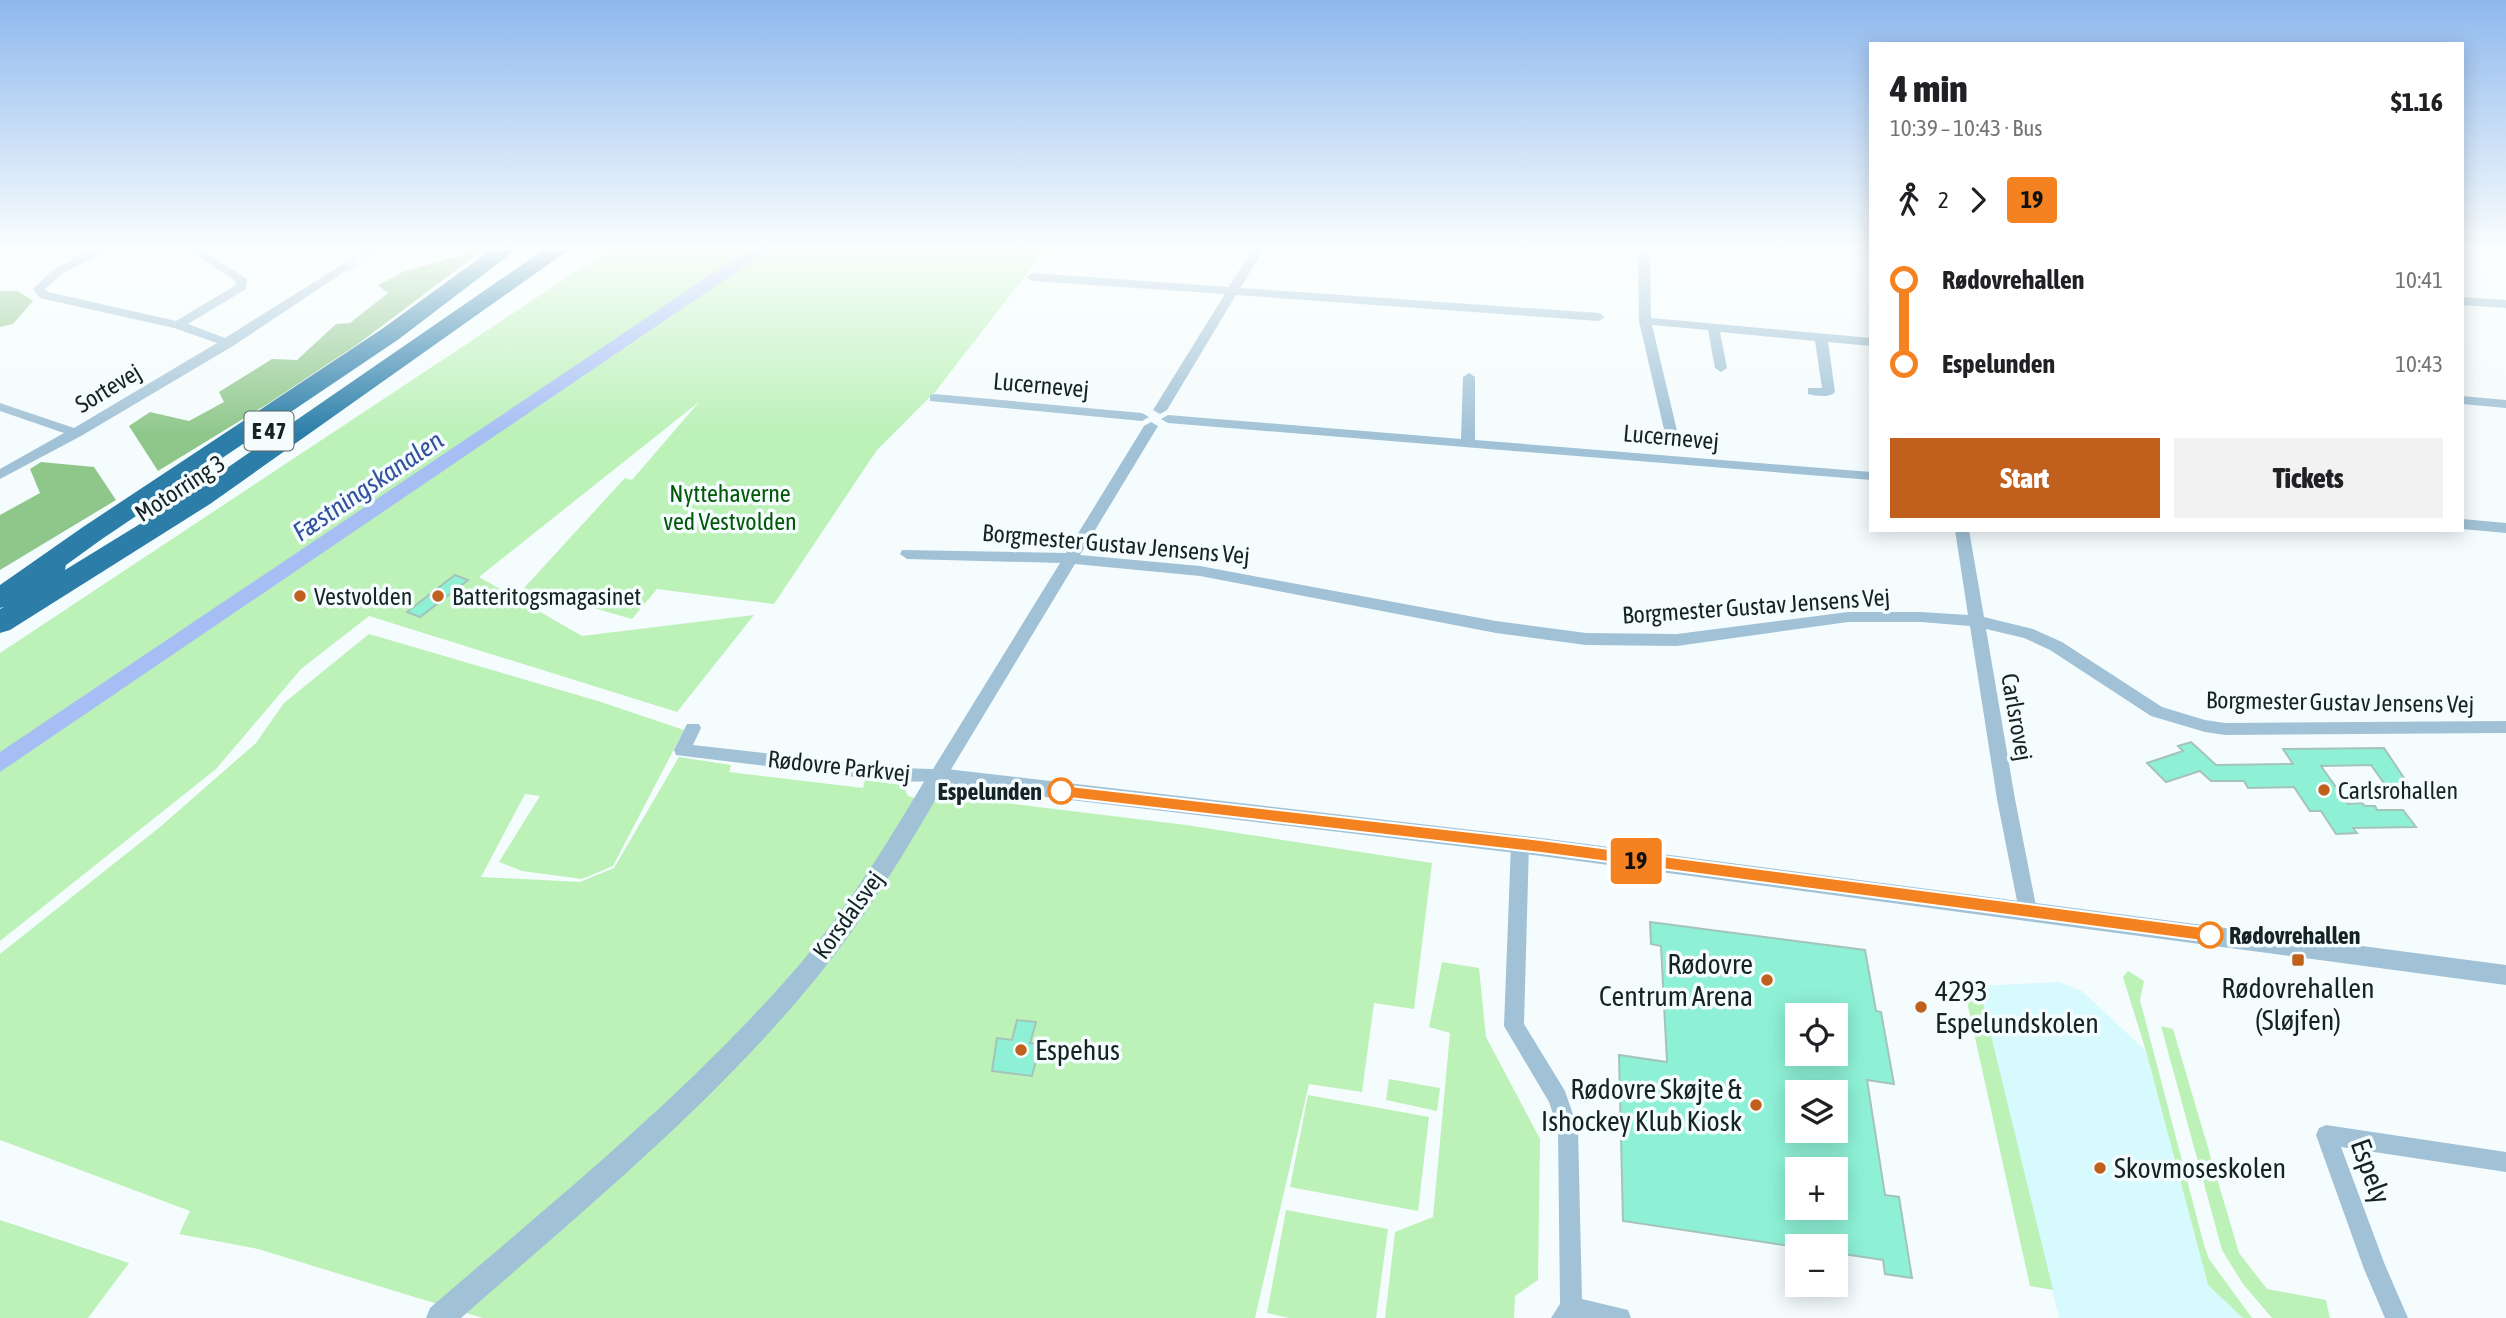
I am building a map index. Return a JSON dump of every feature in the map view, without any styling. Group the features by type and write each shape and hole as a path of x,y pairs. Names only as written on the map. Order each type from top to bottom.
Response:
{"highway":[{"path":"0,598 116,515 283,408 420,311"},
{"name":"Motorring 3","path":"0,598 298,412 444,311"},
{"path":"325,414 472,311"},
{"name":"E 47","path":"325,414 412,364 491,311"},
{"name":"Motorring 3","path":"0,623 201,498 325,414"}],"street":[{"path":"113,311 178,325 229,343"},
{"path":"178,325 202,311"},
{"name":"Sortevej","path":"0,475 229,343 279,311"},
{"path":"1147,421 1164,424 1164,415 1221,311"},
{"path":"1507,311 1599,317"},
{"path":"1645,311 1671,435"},
{"path":"1645,321 1869,342"},
{"path":"1713,327 1721,369"},
{"path":"1814,391 1829,392 1821,337"},
{"path":"1468,443 1469,377"},
{"name":"Lucernevej","path":"935,398 1147,421"},
{"path":"2464,400 2506,404"},
{"path":"0,407 76,433"},
{"name":"Lucernevej","path":"1164,415 1869,476"},
{"name":"Korsdalsvej","path":"440,1318 701,1085 809,970 889,859 1070,558 1147,421"},
{"path":"2464,524 2506,528"},
{"name":"Carlsrovej","path":"1962,532 2028,911"},
{"name":"Borgmester Gustav Jensens Vej","path":"907,554 978,553 1070,558 1236,576 1496,628 1586,639 1677,640 1848,617 1921,617 1977,621 2028,633 2056,646 2157,712 2205,726 2225,729 2506,727"},
{"name":"Rødovre Parkvej","path":"693,728 682,750 896,775 938,776 1520,845 2506,975"},
{"path":"1520,845 1514,1026 1558,1098 1568,1129 1566,1313 1620,1318"},
{"name":"Espely","path":"2397,1318 2375,1269 2326,1135 2506,1162"}],"shaded area":[{"name":"Skovmoseskolen","path":"2059,982 2082,991 2146,1051 2208,1285 2243,1318 2059,1318 1979,986"}],"green space":[{"path":"0,311 25,311 13,324 0,327"},
{"path":"366,311 402,311 358,344 269,403 158,471 129,426 150,412 189,421 224,402 219,392 272,359 297,360 336,324 350,323"},
{"name":"Vestvolden","path":"517,311 998,311 935,392 877,450 774,604 657,589 632,619 524,588 625,478 632,480 699,402 479,577 582,636 754,615 677,712 369,616 301,669 216,769 0,941 0,653"},
{"path":"41,462 94,467 116,500 0,570 0,515 40,493 30,469"},
{"path":"369,634 598,701 684,730 613,866 582,879 522,871 499,862 540,796 525,794 481,877 580,882 614,868 679,757 731,765 729,772 863,788 865,780 903,785 908,796 930,802 951,802 966,798 1186,825 1432,863 1414,1009 1374,1003 1362,1092 1309,1084 1255,1318 483,1318 258,1249 179,1234 190,1211 0,1140 0,954 160,827 256,743 284,703"},
{"path":"1442,962 1479,968 1486,1037 1540,1139 1538,1280 1515,1296 1514,1318 1385,1318 1395,1232 1433,1217 1450,1033 1429,1027"},
{"path":"2128,971 2144,981 2140,1000 2209,1259 2252,1318 2243,1318 2208,1285 2146,1051 2123,977"},
{"path":"1979,986 2053,1290 2030,1286 1964,988"},
{"path":"2161,1026 2173,1029 2239,1253 2267,1289 2326,1300 2330,1318 2272,1318 2243,1284 2222,1250"},
{"path":"1389,1079 1440,1088 1437,1111 1386,1100"},
{"path":"1308,1095 1429,1117 1418,1211 1290,1187"},
{"path":"1286,1210 1388,1229 1376,1318 1289,1318 1267,1313"},
{"path":"0,1220 129,1263 88,1318 0,1318"}],"water":[{"path":"657,311 679,311 0,772 0,752"}],"building":[{"name":"Batteritogsmagasinet","path":"455,575 468,580 420,617 407,612"},
{"name":"Carlsrohallen","path":"2191,742 2216,765 2293,764 2283,749 2384,748 2414,793 2391,793 2371,765 2321,766 2348,804 2362,803 2365,806 2375,806 2377,810 2403,810 2416,827 2353,828 2357,833 2336,834 2321,811 2310,811 2294,787 2248,788 2244,781 2211,781 2200,771 2166,782 2147,763 2183,751 2178,746"},
{"path":"1650,922 1865,950 1876,1011 1881,1012 1894,1084 1867,1080 1885,1195 1899,1197 1912,1278 1885,1274 1883,1260 1848,1255 1848,1234 1785,1234 1785,1245 1623,1221 1619,1055 1667,1062 1661,946 1651,944"},
{"name":"Espehus","path":"1017,1020 1036,1022 1030,1043 1050,1045 1046,1062 1036,1061 1032,1076 992,1071 997,1038 1012,1040"}],"bus line":[{"name":"19","path":"1061,791 1446,835 2210,935"}],"place":[{"name":"Vestvolden","path":"300,596"},
{"name":"Batteritogsmagasinet","path":"438,596"},
{"name":"Carlsrohallen","path":"2324,790"},
{"name":"Espelunden","path":"1061,791"},
{"name":"Rødovrehallen","path":"2210,935"},
{"name":"Rødovrehallen (Sløjfen)","path":"2298,960"},
{"name":"Rødovre Centrum Arena","path":"1767,980"},
{"name":"4293 Espelundskolen","path":"1921,1007"},
{"name":"Espehus","path":"1021,1050"},
{"name":"Rødovre Skøjte & Ishockey Klub Kiosk","path":"1756,1105"},
{"name":"Skovmoseskolen","path":"2100,1168"}],"water label":[{"name":"Fæstningskanalen","path":"368,486"}],"park label":[{"name":"Nyttehaverne ved Vestvolden","path":"730,507"}]}
